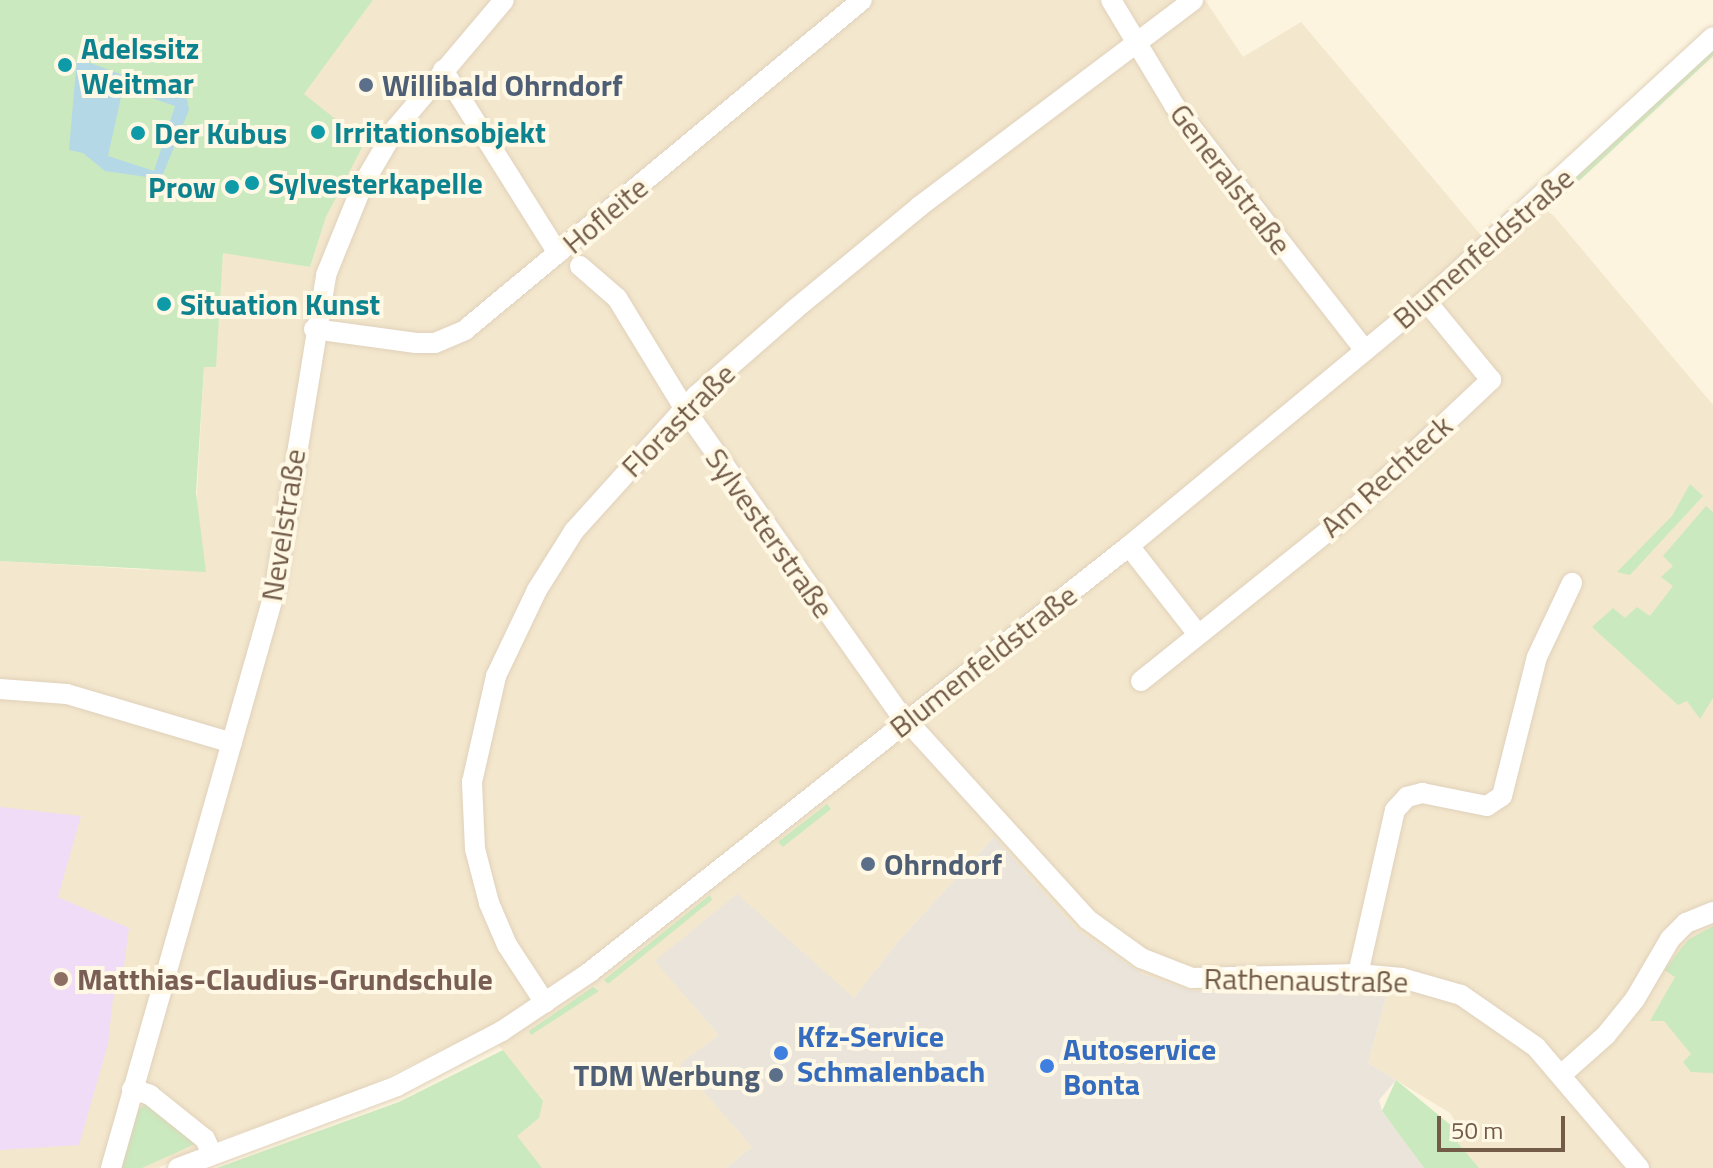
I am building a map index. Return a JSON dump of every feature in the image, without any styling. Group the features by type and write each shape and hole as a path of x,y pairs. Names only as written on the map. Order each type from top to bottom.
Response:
{"street":[{"name":"Nevelstraße","path":"111,1168 274,594 314,329 326,275 363,184 396,128 504,0"},
{"name":"Hofleite","path":"314,329 416,343 451,339 862,0"},
{"name":"Generalstraße","path":"1111,0 1175,107 1365,350"},
{"name":"Florastraße","path":"545,1003 507,945 480,876 471,813 478,735 515,632 567,543 718,376 908,215 1193,0"},
{"name":"Blumenfeldstraße","path":"178,1168 397,1086 545,1003 1129,546 1426,301 1713,37"},
{"path":"443,70 558,253"},
{"name":"Sylvesterstraße","path":"580,266 617,298 686,411 808,591 899,713 909,720"},
{"name":"Am Rechteck","path":"1141,681 1197,633 1348,515 1491,380 1426,301"},
{"path":"1129,546 1197,633"},
{"path":"1358,974 1395,810 1407,797 1422,793 1487,806 1502,796 1537,657 1572,583"},
{"path":"0,689 67,694 232,743"},
{"name":"Rathenaustraße","path":"909,720 1069,903 1141,958 1174,974 1216,981 1358,974 1402,978 1461,995 1504,1020 1561,1075 1639,1168"},
{"path":"1561,1075 1623,1014 1670,939 1686,923 1713,912"},
{"path":"132,1089 150,1095 205,1139 212,1154"}],"shaded area":[{"path":"373,0 1205,0 1243,57 1301,22 1480,234 1523,197 1553,215 1713,405 1713,1168 1479,1168 1458,1143 1464,1136 1450,1113 1368,1063 1388,990 1306,988 1231,994 1190,990 1142,974 1076,929 994,837 896,944 854,998 818,968 656,961 719,1035 681,1064 752,1147 726,1168 541,1168 516,1136 539,1118 503,1050 482,1030 352,1094 213,1142 158,1168 0,1168 0,561 149,570 196,511 204,367 215,367 223,252 310,267 326,217 369,132 353,133 303,95"},
{"name":"Matthias-Claudius-Grundschule","path":"0,807 81,816 58,897 129,928 122,982 113,998 108,1044 79,1145 0,1150"},
{"path":"994,837 1076,929 1142,974 1190,990 1231,994 1306,988 1388,990 1368,1063 1396,1080 1379,1100 1382,1111 1424,1168 726,1168 752,1147 680,1064 719,1035 655,961 737,894 854,998 896,944"}],"green space":[{"path":"0,0 373,0 304,94 353,133 370,132 326,217 310,267 223,253 216,367 204,367 196,493 206,572 0,561"},
{"path":"1713,48 1713,56 1550,208 1549,203"},
{"path":"1690,484 1703,496 1630,575 1617,572 1672,516"},
{"path":"1706,506 1713,512 1713,698 1700,719 1687,701 1678,705 1592,627 1613,608 1625,618 1637,607 1650,616 1673,586 1661,577 1673,566 1663,556"},
{"path":"827,804 831,809 783,847 778,842"},
{"path":"710,895 712,900 608,984 604,980"},
{"path":"1713,926 1713,1073 1691,1072 1683,1062 1691,1054 1664,1021 1650,1021 1675,977 1664,970 1688,940"},
{"path":"593,987 599,991 531,1035 529,1031"},
{"path":"503,1050 543,1101 539,1118 517,1136 542,1168 217,1168 399,1102"},
{"path":"1396,1080 1464,1136 1458,1143 1479,1168 1424,1168 1382,1111"},
{"path":"146,1104 195,1144 142,1168 122,1168 134,1112"}],"water":[{"path":"77,58 187,99 189,110 161,179 105,171 83,153 69,150","holes":["123,88 175,106 154,171 108,156"]}],"place":[{"name":"Adelssitz Weitmar","path":"65,65"},
{"name":"Willibald Ohrndorf","path":"366,85"},
{"name":"Irritationsobjekt","path":"318,132"},
{"name":"Der Kubus","path":"138,133"},
{"name":"Sylvesterkapelle","path":"252,183"},
{"name":"Prow","path":"232,187"},
{"name":"Situation Kunst","path":"164,304"},
{"name":"Ohrndorf","path":"868,864"},
{"name":"Matthias-Claudius-Grundschule","path":"61,979"},
{"name":"Kfz-Service Schmalenbach","path":"781,1053"},
{"name":"Autoservice Bonta","path":"1047,1066"},
{"name":"TDM Werbung","path":"776,1075"}]}
